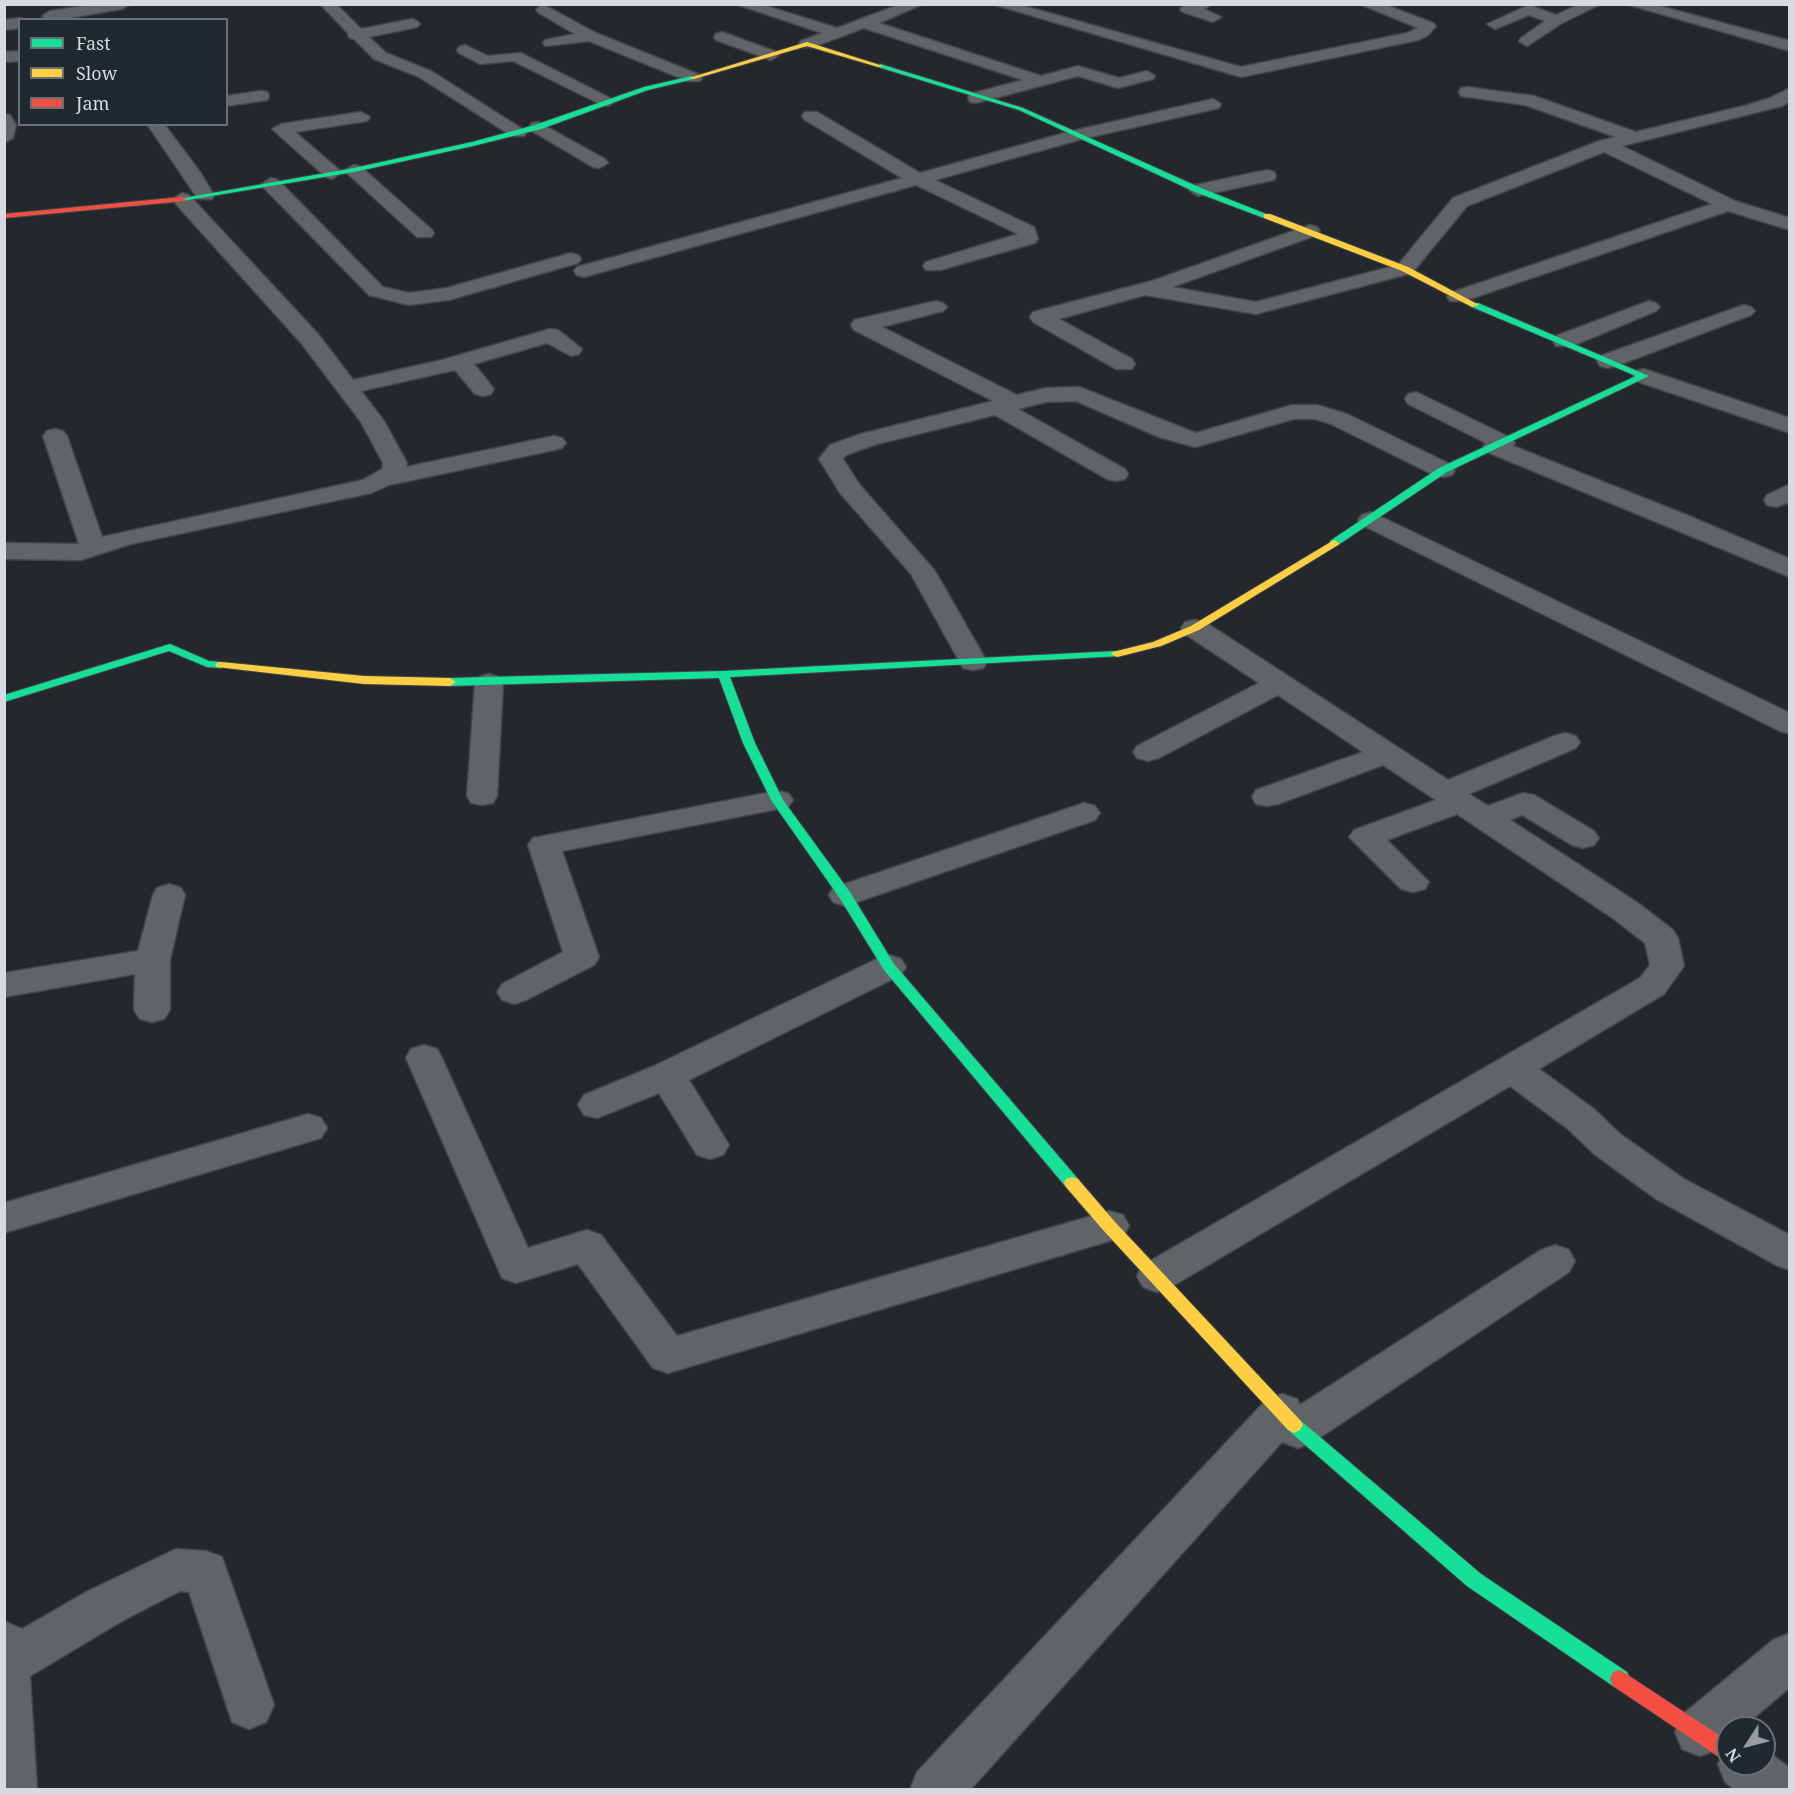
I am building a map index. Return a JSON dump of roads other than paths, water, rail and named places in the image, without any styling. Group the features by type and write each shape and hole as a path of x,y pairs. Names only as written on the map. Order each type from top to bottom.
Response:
{"street":[{"path":"327,4 355,34 380,56 425,74 518,132"},
{"path":"743,4 838,33"},
{"path":"4,216 182,199 354,170 518,132 646,88 694,78 807,44 916,4"},
{"path":"999,4 1241,72 1261,70 1412,37 1422,33 1428,26 1367,4"},
{"path":"1527,41 1557,20 1594,4"},
{"path":"1634,4 1790,46"},
{"path":"49,16 122,5"},
{"path":"544,10 590,36 694,78"},
{"path":"1495,24 1529,10 1557,20"},
{"path":"864,23 1041,81"},
{"path":"355,34 412,24"},
{"path":"551,44 590,36"},
{"path":"722,37 771,55"},
{"path":"807,44 976,98 1021,109 1198,190 1405,269 1457,297 1644,376 1790,426"},
{"path":"465,50 486,61 515,57 608,101"},
{"path":"976,98 1078,71 1118,83 1147,76"},
{"path":"1467,92 1528,100 1636,138"},
{"path":"228,100 261,96"},
{"path":"1146,289 1256,308 1405,269 1460,202 1605,145 1785,100"},
{"path":"271,184 376,291 409,299 449,294 578,265 918,179 1078,135 1213,104"},
{"path":"812,116 918,179 1028,231 1028,238 933,266"},
{"path":"332,173 280,129 361,117"},
{"path":"4,119 7,125 4,138"},
{"path":"156,126 205,195"},
{"path":"538,127 599,163"},
{"path":"1605,145 1728,205 1790,224"},
{"path":"354,170 424,233"},
{"path":"1198,190 1267,176"},
{"path":"4,551 81,552 125,538 216,517 328,497 371,486 393,472 395,463 372,421 310,339 182,199"},
{"path":"1457,297 1728,205"},
{"path":"1124,364 1041,317 1146,289 1310,231"},
{"path":"936,307 862,326 1007,406 1116,474"},
{"path":"1564,341 1649,307"},
{"path":"1608,361 1744,311"},
{"path":"347,388 459,361 550,335 571,349"},
{"path":"459,361 483,389"},
{"path":"4,699 170,647 207,664 364,680 489,683 537,678 723,674 1108,657 1157,644 1195,628 1371,520 1443,470 1644,376"},
{"path":"974,662 922,571 849,488 831,459 838,450 869,439 1046,395 1079,394 1167,432 1195,440 1219,435 1292,412 1317,412 1339,419 1443,470"},
{"path":"1416,399 1499,445 1790,569"},
{"path":"55,436 93,548"},
{"path":"383,479 554,443"},
{"path":"1371,520 1790,725"},
{"path":"1156,1276 1510,1067 1652,987 1667,966 1661,938 1626,911 1195,628"},
{"path":"723,674 749,743 777,800 845,895 889,966 1109,1226 1290,1421 1474,1580 1714,1742 1790,1656"},
{"path":"482,796 489,683"},
{"path":"1148,752 1280,683"},
{"path":"1413,882 1365,837 1465,804 1565,742"},
{"path":"1266,797 1387,753"},
{"path":"514,992 582,957 544,845 777,800"},
{"path":"1465,804 1523,802 1583,838"},
{"path":"845,895 1084,813"},
{"path":"152,1010 153,960 169,895"},
{"path":"4,984 153,960"},
{"path":"597,1105 667,1076 889,966"},
{"path":"424,1058 516,1267 587,1246 668,1356 1109,1226"},
{"path":"1510,1067 1581,1119 1607,1144 1670,1189 1790,1254"},
{"path":"667,1076 710,1145"},
{"path":"4,1218 308,1128"},
{"path":"935,1790 1290,1421 1555,1261"},
{"path":"12,1790 6,1653 176,1570 206,1572 249,1705"},
{"path":"1759,1776 1777,1790"}]}
